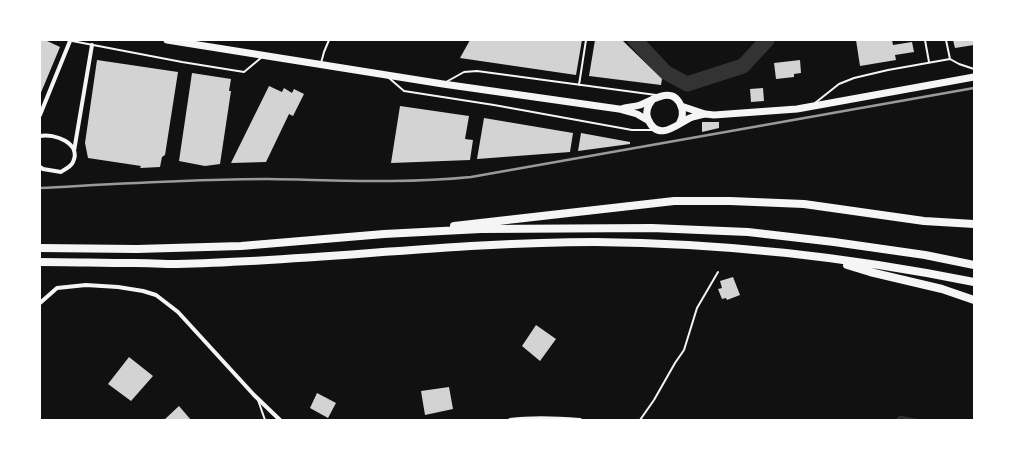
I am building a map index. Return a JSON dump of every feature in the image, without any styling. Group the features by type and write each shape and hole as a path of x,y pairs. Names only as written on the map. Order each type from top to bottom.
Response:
{"highway":[{"path":"167,40 443,84 619,109 636,114 660,130 670,130 678,124 691,118 705,114 747,113 797,109 974,77"},
{"path":"619,109 638,106 656,98 670,96 679,102 681,106 682,116 678,124"},
{"path":"649,122 647,110 656,98"},
{"path":"681,106 705,114"},
{"path":"40,248 137,249 241,246 384,234 674,201 730,201 804,204 924,221 974,224"},
{"path":"384,234 481,229 553,228 652,228 748,232 864,246 925,255 974,265"},
{"path":"40,262 175,264 464,246 596,242 672,244 753,250 893,267 974,282"},
{"path":"827,259 870,272 942,289 974,300"}],"street":[{"path":"40,115 69,41"},
{"path":"40,167 43,169 61,172 73,163 92,45"},
{"path":"40,136 54,136 65,140 74,151"},
{"path":"40,303 57,288 86,285 118,287 143,291 156,295 178,312 280,420"},
{"path":"510,420 550,418 580,420"}],"lane":[{"path":"321,64 329,40"},
{"path":"579,85 586,40"},
{"path":"925,40 929,63"},
{"path":"946,40 950,59"},
{"path":"69,41 244,72 263,56"},
{"path":"812,106 839,84 854,78 888,70 950,59 974,69"},
{"path":"443,84 464,72 477,71 579,85 656,98"},
{"path":"385,74 404,91 494,105 632,130 660,130"},
{"path":"640,420 654,400 684,350 697,308 718,272"},
{"path":"257,397 266,420"}],"building":[{"path":"40,40 45,40 60,47 40,95"},
{"path":"470,40 582,40 576,75 460,58"},
{"path":"595,40 622,40 662,79 661,85 589,76"},
{"path":"856,40 892,40 893,45 912,42 914,52 895,55 896,60 860,66"},
{"path":"953,40 974,40 974,45 955,48"},
{"path":"97,60 178,72 165,155 162,157 160,167 140,168 141,166 88,158 85,143"},
{"path":"800,60 801,73 794,74 794,77 776,79 774,63"},
{"path":"192,73 231,79 229,91 231,91 220,164 205,166 179,161"},
{"path":"269,86 282,92 284,88 292,93 294,89 304,94 293,116 289,114 266,162 231,163"},
{"path":"763,88 764,101 751,102 750,89"},
{"path":"400,106 469,116 465,139 473,140 470,160 391,163"},
{"path":"484,118 573,133 570,152 477,159"},
{"path":"702,122 719,122 719,128 702,132"},
{"path":"581,133 630,142 630,144 578,151"},
{"path":"733,277 740,295 727,300 726,298 722,299 718,289 722,288 720,281"},
{"path":"536,325 556,339 540,361 522,346"},
{"path":"129,357 153,376 131,401 108,384"},
{"path":"449,387 453,409 425,415 421,391"},
{"path":"317,393 336,403 328,418 310,408"},
{"path":"179,406 191,420 164,420"}],"waterway":[{"path":"635,40 665,72 687,84 743,66 767,40"},
{"path":"897,420 900,417 916,420"}],"railway":[{"path":"40,188 211,180 268,179 394,181 471,177 974,88"}]}
